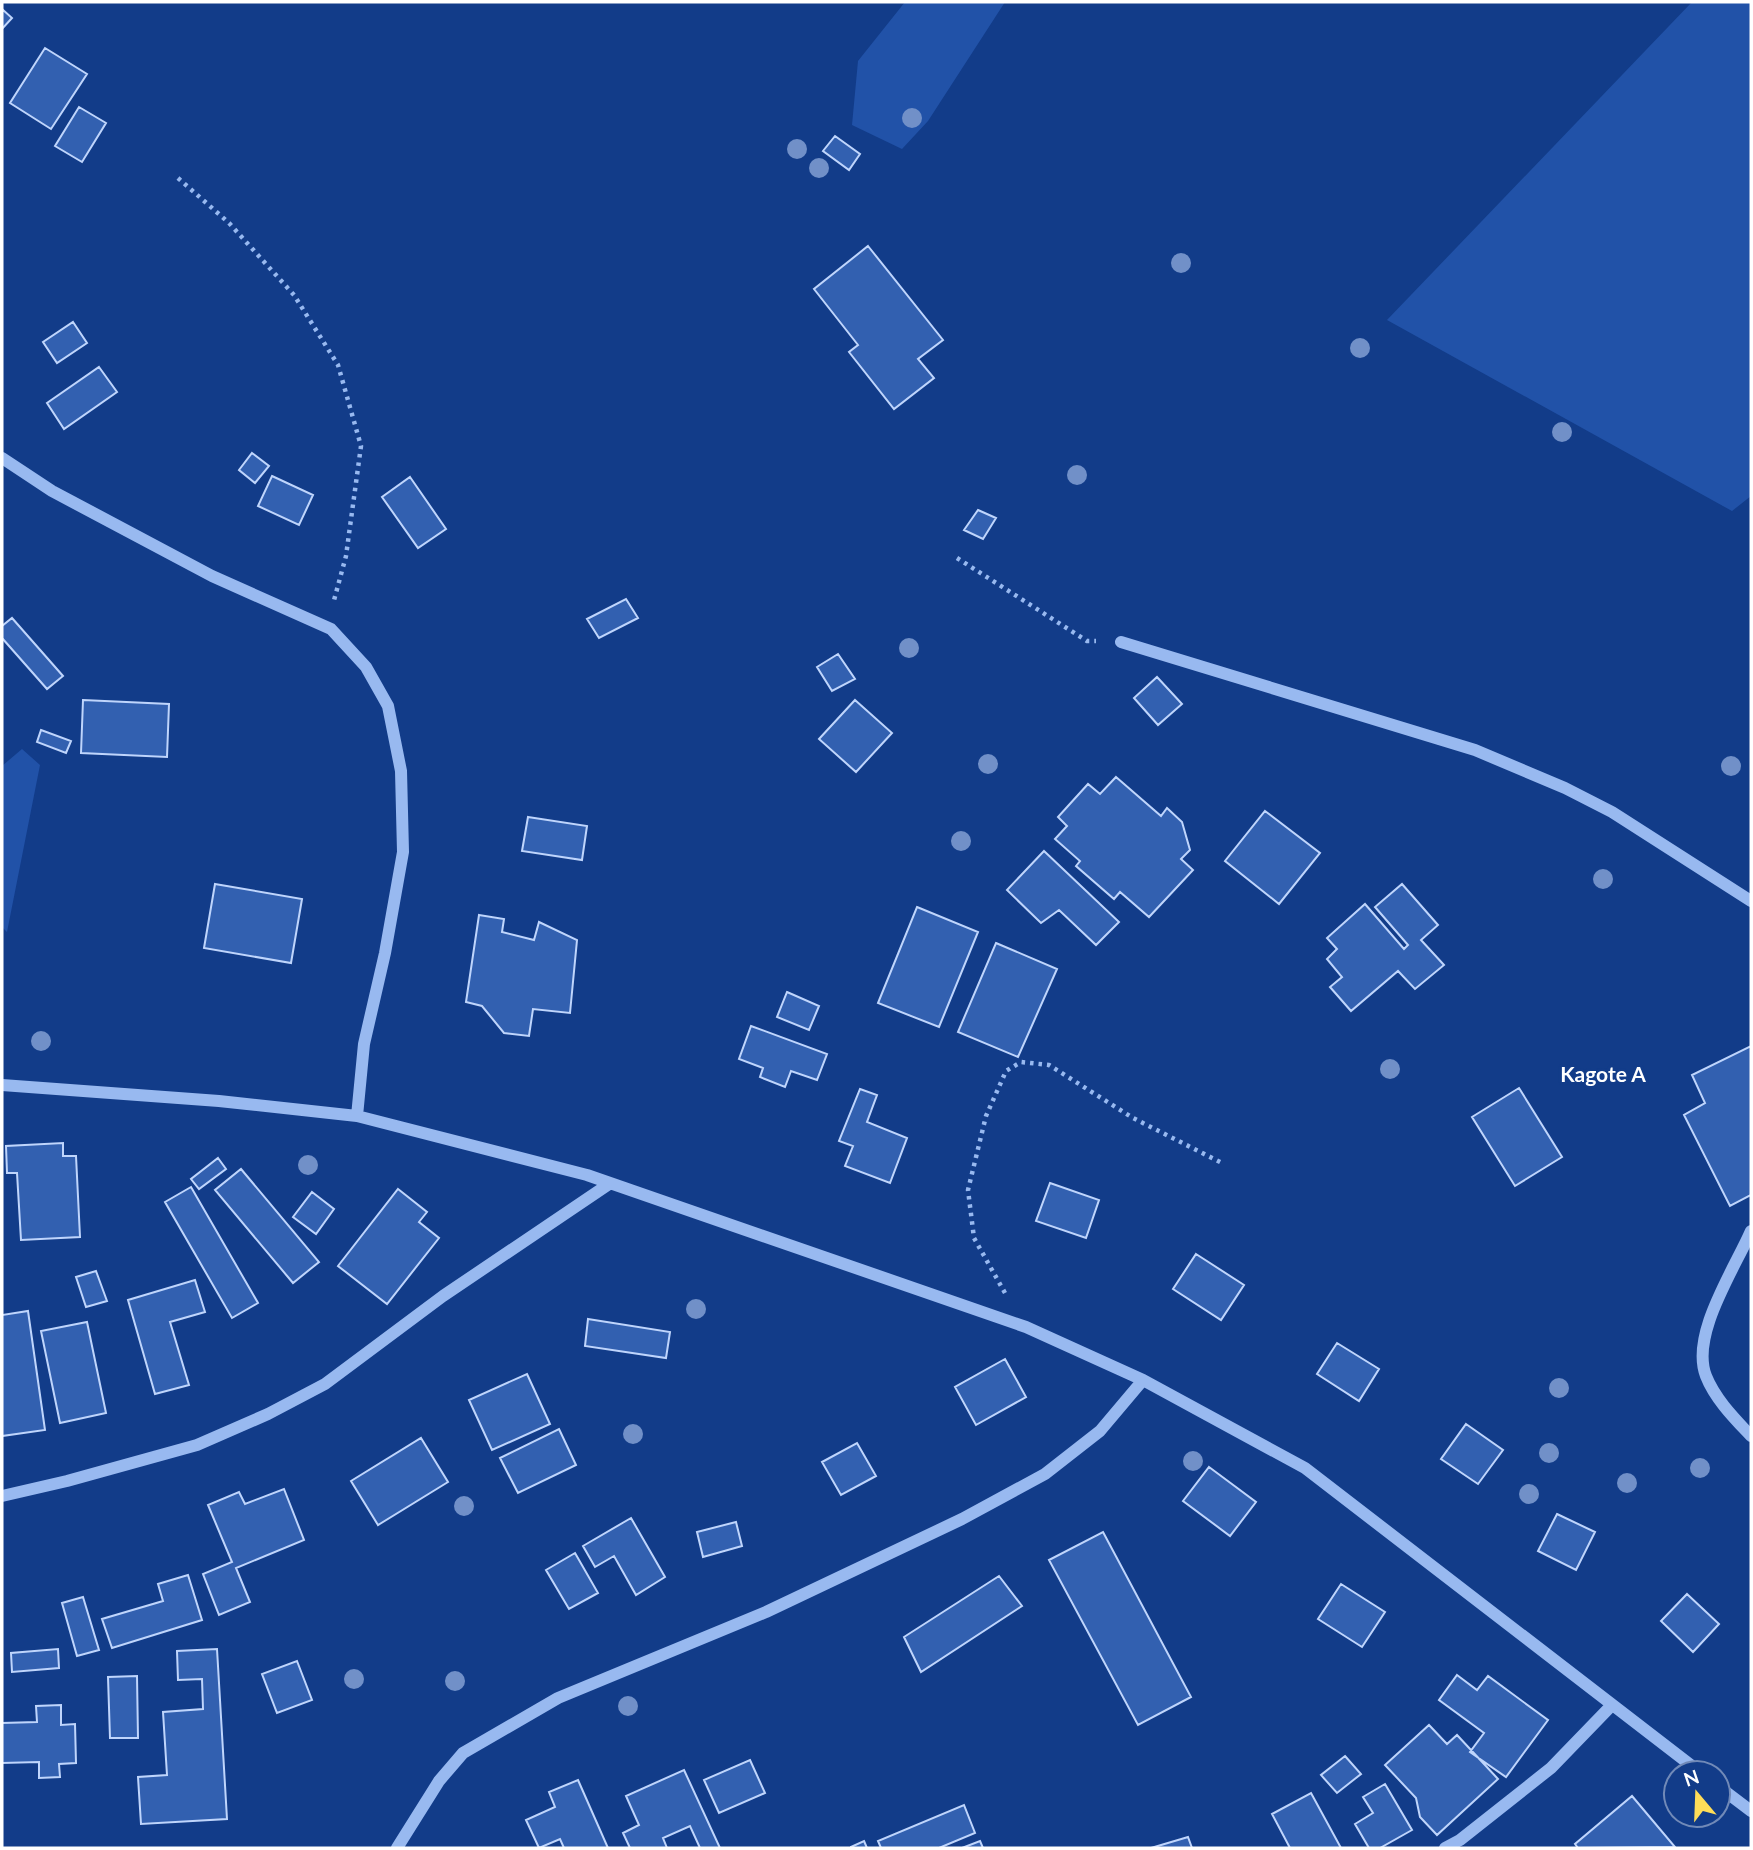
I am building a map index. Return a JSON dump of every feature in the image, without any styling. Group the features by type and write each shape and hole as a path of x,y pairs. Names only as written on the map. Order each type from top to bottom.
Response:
{"street":[{"path":"2,458 52,491 212,576 331,629 366,667 388,706 401,771 403,852 385,953 364,1044 357,1116"},
{"path":"1121,642 1475,750 1565,788 1612,812 1751,901"},
{"path":"2,1085 219,1101 357,1116 587,1175 1026,1327 1143,1380 1305,1468 1681,1759"},
{"path":"2,1496 197,1445 268,1414 325,1384 443,1296 609,1184"},
{"path":"1751,1231 1709,1320 1701,1351 1706,1377 1729,1412 1751,1436"},
{"path":"397,1848 439,1781 463,1753 558,1698 766,1612 962,1520 1045,1474 1100,1431 1143,1380"},
{"path":"1445,1848 1460,1840 1551,1768 1611,1706"},
{"path":"1732,1797 1751,1811"}],"path":[{"path":"178,178 229,223 295,295 338,365 361,446 346,556 333,597 331,629"},
{"path":"957,558 1087,641 1121,642"},
{"path":"1026,1327 974,1238 968,1190 986,1116 1006,1071 1021,1062 1049,1066 1133,1118 1224,1164"}],"shaded area":[{"path":"905,2 1005,2 928,121 902,149 852,125 858,61"},
{"path":"1692,2 1751,2 1751,496 1732,511 1387,320"},
{"path":"22,749 40,765 7,932 2,927 2,766"}],"building":[{"path":"2,9 12,18 2,29"},
{"path":"45,48 87,74 51,129 10,103"},
{"path":"79,107 106,123 82,162 55,146"},
{"path":"835,136 860,154 849,170 823,151"},
{"path":"868,246 943,340 918,359 934,378 894,409 849,352 858,345 814,289"},
{"path":"73,322 87,343 57,363 43,342"},
{"path":"99,367 117,392 64,429 47,403"},
{"path":"252,453 269,466 255,483 239,470"},
{"path":"272,476 313,495 299,525 258,506"},
{"path":"410,477 446,529 418,548 382,497"},
{"path":"978,510 996,518 983,539 964,530"},
{"path":"626,599 638,618 599,638 587,619"},
{"path":"12,618 63,676 47,689 2,638 2,626"},
{"path":"838,654 855,679 832,691 817,667"},
{"path":"1157,677 1182,704 1158,725 1134,698"},
{"path":"83,700 169,704 167,757 81,753"},
{"path":"855,700 892,733 856,772 819,739"},
{"path":"41,730 71,741 66,753 37,742"},
{"path":"1116,777 1161,816 1167,808 1182,822 1190,850 1181,859 1193,870 1149,917 1120,892 1114,899 1076,866 1080,861 1055,839 1067,826 1058,817 1088,784 1100,794"},
{"path":"1265,811 1320,853 1279,904 1225,861"},
{"path":"528,817 587,826 582,860 522,851"},
{"path":"1044,851 1119,922 1096,945 1059,910 1041,923 1007,890"},
{"path":"215,884 302,899 291,963 204,948"},
{"path":"1402,884 1438,925 1421,940 1444,965 1415,989 1398,971 1351,1011 1330,987 1342,977 1327,959 1337,949 1327,938 1365,904 1404,949 1408,945 1375,907"},
{"path":"917,907 978,932 939,1027 878,1003"},
{"path":"479,915 504,919 502,932 534,940 539,922 577,940 570,1013 533,1009 529,1036 504,1033 482,1006 466,1002"},
{"path":"996,943 1057,969 1018,1057 958,1032"},
{"path":"787,992 819,1006 809,1030 777,1017"},
{"path":"751,1026 827,1054 817,1080 791,1071 785,1087 760,1077 763,1068 739,1059"},
{"path":"1751,1046 1751,1195 1730,1206 1684,1115 1705,1103 1692,1075"},
{"path":"1519,1088 1562,1157 1515,1186 1472,1117"},
{"path":"860,1089 877,1095 867,1122 907,1138 890,1183 845,1166 853,1146 839,1141"},
{"path":"63,1143 63,1156 76,1156 80,1237 21,1240 17,1173 7,1173 6,1146"},
{"path":"218,1158 226,1169 199,1189 191,1179"},
{"path":"241,1169 319,1262 293,1283 215,1190"},
{"path":"1050,1183 1099,1200 1086,1238 1036,1221"},
{"path":"191,1187 258,1303 232,1318 165,1202"},
{"path":"398,1189 427,1212 419,1222 439,1238 387,1304 338,1266"},
{"path":"312,1192 334,1209 316,1234 293,1217"},
{"path":"1196,1254 1244,1285 1221,1320 1173,1289"},
{"path":"96,1271 107,1301 86,1307 76,1277"},
{"path":"195,1280 205,1312 170,1322 189,1385 155,1394 128,1300"},
{"path":"28,1311 45,1430 2,1436 2,1315"},
{"path":"588,1319 670,1332 666,1358 585,1346"},
{"path":"87,1322 106,1413 60,1423 41,1331"},
{"path":"1337,1343 1379,1369 1359,1401 1317,1374"},
{"path":"1005,1359 1026,1397 976,1425 955,1387"},
{"path":"527,1374 550,1424 492,1450 469,1400"},
{"path":"1466,1424 1503,1450 1478,1484 1441,1459"},
{"path":"559,1429 576,1465 518,1493 500,1458"},
{"path":"421,1438 448,1482 378,1525 351,1481"},
{"path":"857,1443 876,1476 841,1495 822,1462"},
{"path":"1209,1467 1256,1502 1230,1536 1183,1501"},
{"path":"284,1489 304,1540 236,1568 250,1602 219,1615 203,1574 232,1562 208,1505 239,1492 245,1504"},
{"path":"1557,1514 1595,1532 1576,1570 1538,1551"},
{"path":"631,1518 665,1577 636,1595 614,1556 595,1567 583,1546"},
{"path":"736,1522 742,1546 703,1557 697,1532"},
{"path":"1103,1532 1191,1697 1138,1725 1049,1560"},
{"path":"575,1553 598,1593 569,1609 546,1570"},
{"path":"188,1575 202,1620 112,1648 102,1619 163,1601 158,1584"},
{"path":"999,1576 1022,1606 921,1672 904,1637"},
{"path":"1341,1584 1385,1612 1362,1647 1318,1619"},
{"path":"1687,1594 1719,1624 1693,1652 1661,1621"},
{"path":"83,1597 99,1650 77,1656 62,1603"},
{"path":"58,1649 59,1668 12,1672 11,1653"},
{"path":"217,1649 227,1819 141,1824 138,1777 167,1775 163,1712 203,1709 202,1679 178,1680 177,1651"},
{"path":"297,1661 312,1700 277,1713 262,1674"},
{"path":"1457,1675 1477,1690 1488,1676 1548,1720 1506,1777 1470,1752 1484,1733 1439,1700"},
{"path":"137,1676 138,1738 110,1738 108,1677"},
{"path":"61,1705 61,1725 75,1724 76,1763 59,1764 60,1777 39,1778 39,1762 2,1763 2,1723 37,1722 36,1706"},
{"path":"1429,1725 1447,1744 1457,1735 1498,1779 1437,1835 1420,1817 1416,1798 1385,1765"},
{"path":"1345,1756 1361,1774 1337,1793 1321,1775"},
{"path":"750,1760 765,1793 719,1813 704,1780"},
{"path":"684,1770 720,1848 700,1848 690,1826 663,1838 667,1848 630,1848 623,1833 639,1825 626,1796"},
{"path":"578,1780 608,1848 564,1848 560,1839 539,1848 526,1820 555,1807 549,1792"},
{"path":"1385,1784 1412,1830 1380,1848 1369,1848 1355,1824 1373,1813 1363,1797"},
{"path":"1311,1793 1341,1848 1290,1848 1272,1814"},
{"path":"1632,1796 1675,1847 1578,1848 1575,1844"},
{"path":"964,1805 975,1833 939,1848 881,1848 878,1841"},
{"path":"1188,1837 1192,1848 1151,1848"},
{"path":"864,1841 867,1848 851,1848 851,1847"},
{"path":"980,1841 983,1848 962,1848"}],"district":[{"name":"Kagote A","path":"1603,1075"}]}
